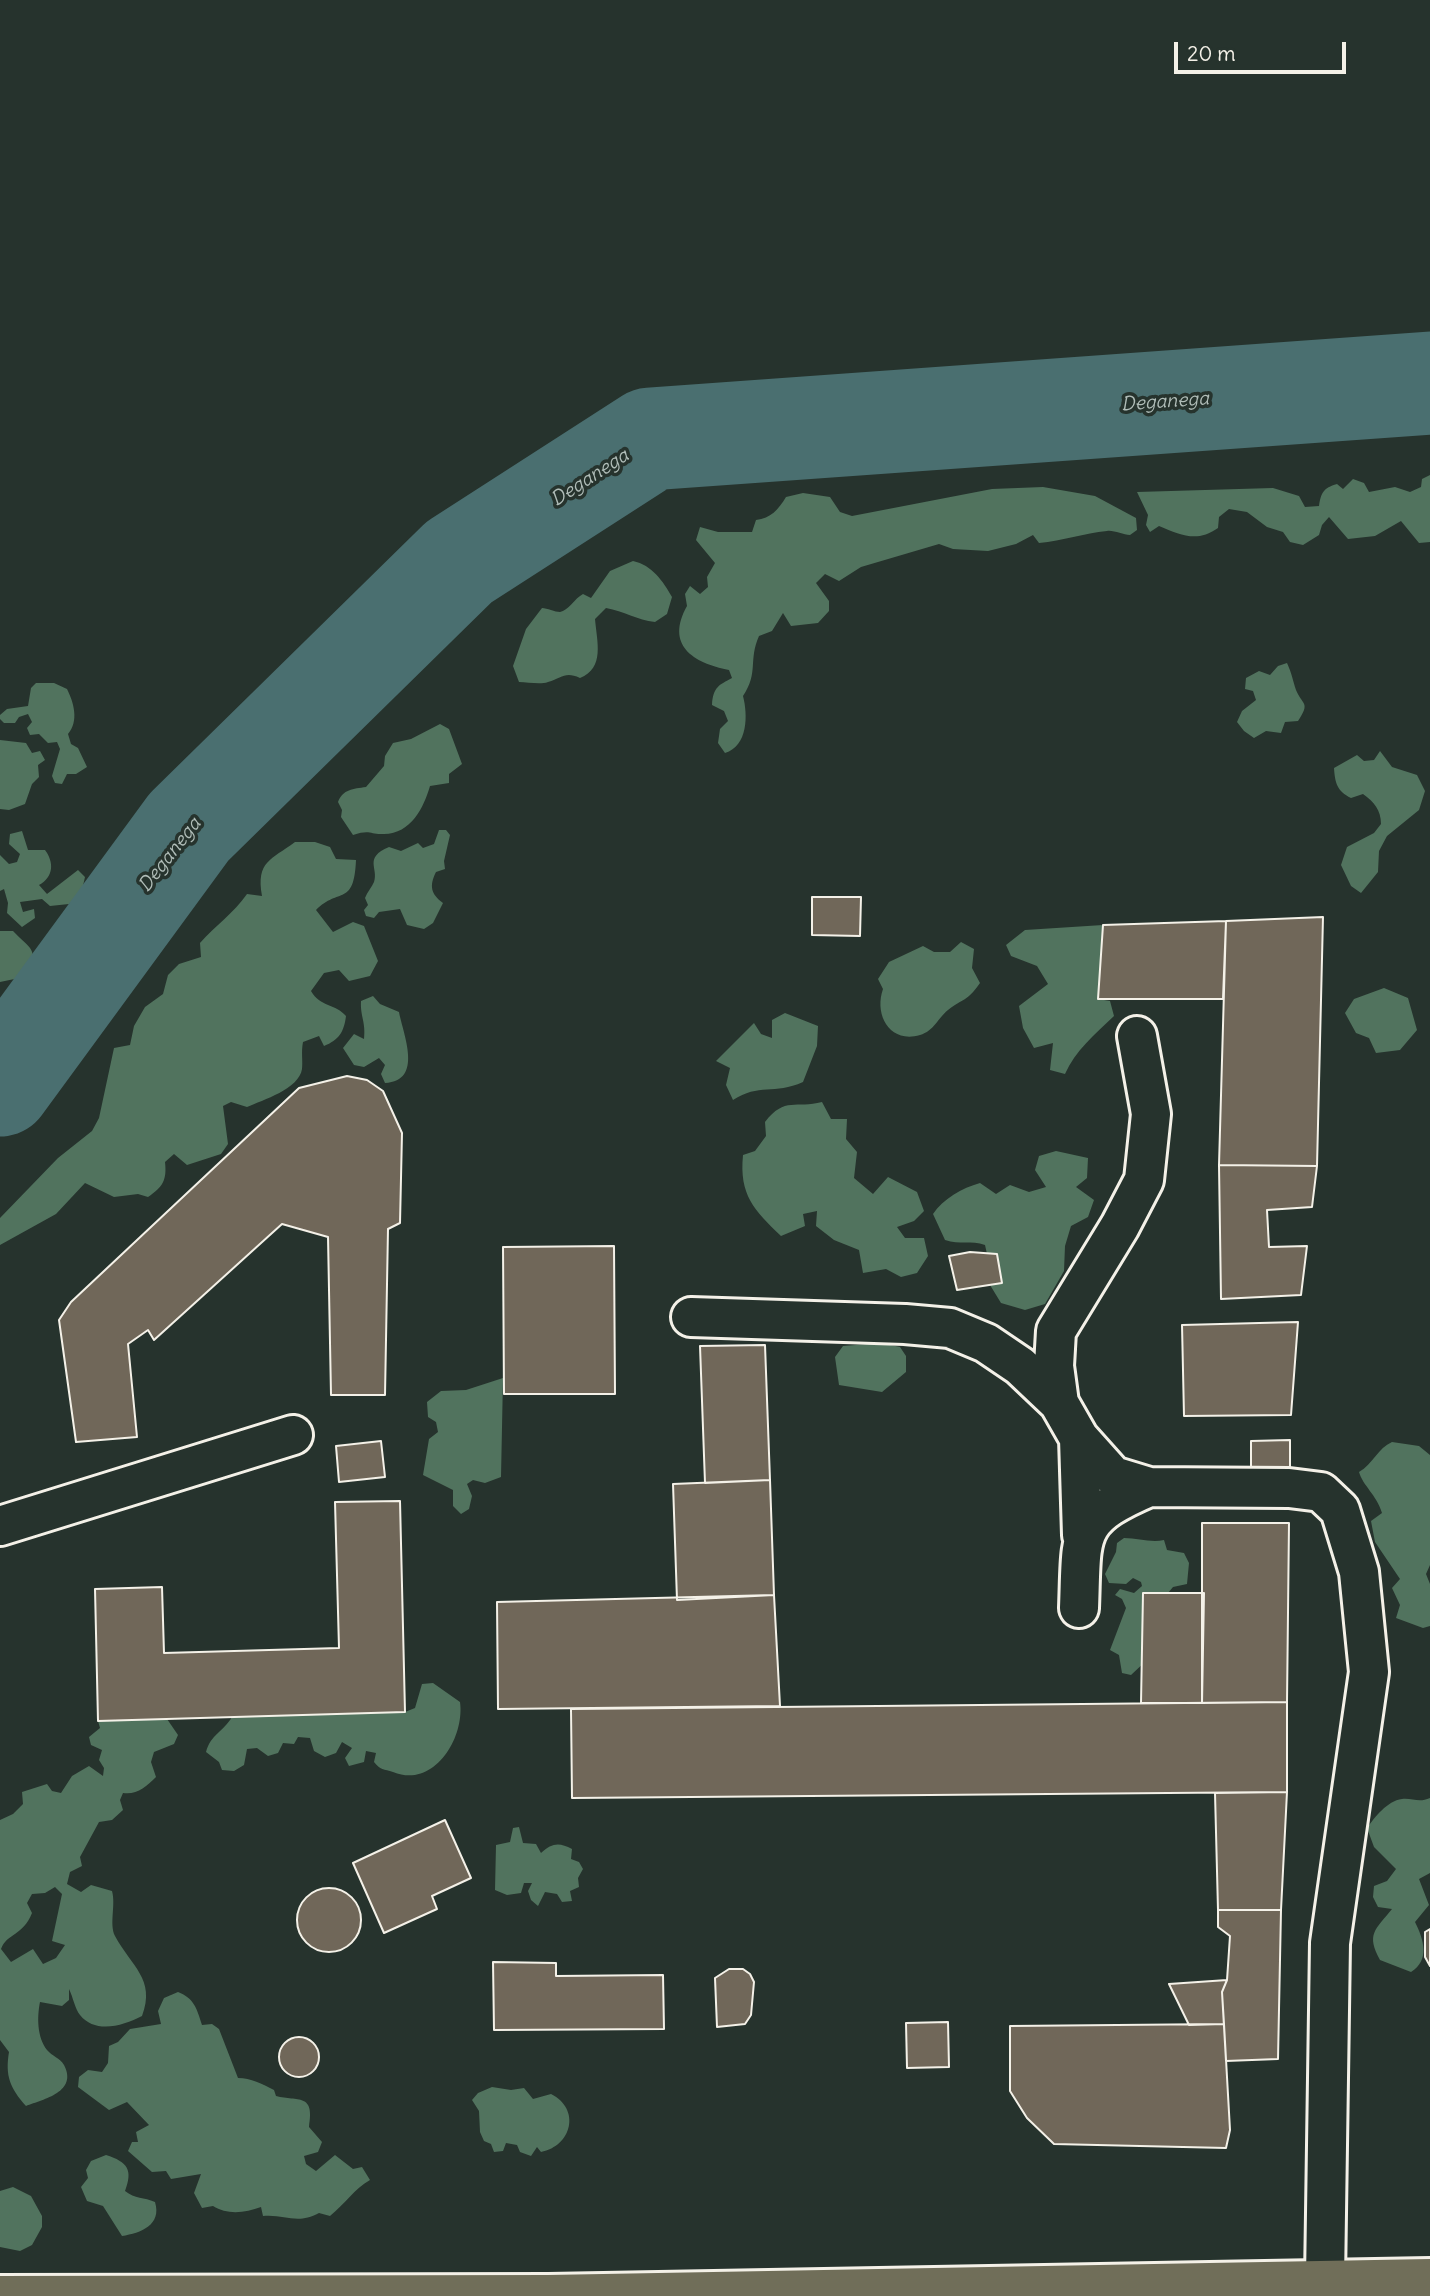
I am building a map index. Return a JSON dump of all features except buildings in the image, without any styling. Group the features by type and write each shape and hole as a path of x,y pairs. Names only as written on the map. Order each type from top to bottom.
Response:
{"highway":[{"path":"0,2295 549,2295 1430,2278"}],"street":[{"path":"1059,1403 1054,1366 1056,1331 1121,1226 1144,1180 1151,1114 1137,1037"},
{"path":"691,1317 905,1324 1005,1337 1056,1331"},
{"path":"950,1328 986,1343 1020,1366 1059,1403 1079,1438 1113,1476 1149,1487 1289,1488 1321,1492 1340,1510 1359,1572 1369,1672 1330,1943 1325,2280"},
{"path":"0,1526 293,1435"},
{"path":"1079,1438 1082,1535 1079,1608"},
{"path":"1082,1535 1094,1517 1119,1500 1149,1487"}],"green space":[{"path":"1430,475 1430,542 1419,543 1401,521 1375,536 1348,539 1329,517 1322,525 1319,535 1303,545 1290,542 1283,532 1267,527 1247,512 1229,509 1219,517 1218,528 1210,533 1189,536 1159,526 1150,532 1146,525 1148,515 1137,492 1273,488 1299,496 1305,507 1319,506 1326,489 1337,484 1343,489 1353,479 1364,483 1369,492 1395,487 1410,492 1421,487 1422,479"},
{"path":"1043,487 1095,496 1136,518 1137,530 1130,535 1107,531 1039,543 1033,535 1016,544 988,551 953,549 939,544 861,567 839,581 825,574 816,583 829,601 829,611 818,623 791,626 783,613 772,631 759,636 751,680 743,696 746,721 742,737 733,749 725,753 718,743 720,729 728,721 724,711 712,705 717,687 732,678 729,670 704,663 694,657 681,642 679,631 687,606 685,594 690,586 700,594 708,587 707,577 715,563 696,540 700,527 718,532 752,532 756,520 774,513 786,497 803,493 830,497 840,512 852,516 992,489"},
{"path":"633,561 651,570 665,585 672,597 667,614 655,622 606,608 595,619 598,653 588,674 580,678 567,675 545,683 519,682 513,666 526,629 542,608 560,612 583,594 591,598 610,571"},
{"path":"1287,663 1304,710 1298,721 1285,722 1281,733 1266,731 1254,738 1237,722 1242,711 1256,700 1253,691 1245,689 1246,678 1259,671 1270,675 1278,666"},
{"path":"36,683 54,683 67,689 73,706 74,718 68,734 71,744 78,748 87,767 76,774 67,774 62,784 55,783 52,776 60,749 57,742 48,743 39,734 30,735 27,728 32,722 28,714 19,717 15,723 4,723 0,719 0,715 7,709 28,706 31,688"},
{"path":"440,724 449,729 462,764 449,774 449,783 430,786 415,818 402,829 393,833 367,832 353,835 341,817 342,810 338,802 343,794 366,787 384,766 385,756 393,743 411,739"},
{"path":"0,740 26,743 32,753 40,751 45,760 38,765 39,777 32,784 25,804 9,810 0,809"},
{"path":"1380,751 1392,767 1417,775 1425,791 1419,810 1387,836 1379,851 1378,872 1361,893 1351,886 1341,865 1347,847 1374,833 1381,824 1380,815 1374,803 1363,794 1351,798 1340,789 1334,768 1357,755 1364,761 1374,760"},
{"path":"439,830 446,830 450,835 444,861 445,869 436,872 432,881 434,893 443,903 433,923 424,929 407,925 400,909 379,912 374,918 366,916 364,910 368,905 365,898 374,882 376,855 389,847 401,851 418,843 423,848 434,844"},
{"path":"22,831 28,850 45,850 50,859 50,874 39,885 47,894 78,870 85,877 82,890 69,904 50,906 42,899 20,902 23,912 34,909 35,918 22,927 7,913 8,903 4,889 0,891 0,855 9,864 17,862 20,854 9,844 10,834"},
{"path":"295,842 315,842 330,847 336,859 356,860 355,875 349,890 316,910 333,932 353,922 364,926 378,961 370,976 349,981 339,970 324,973 311,991 319,1000 346,1016 340,1035 324,1046 319,1036 303,1042 302,1069 287,1088 247,1107 231,1102 223,1106 228,1144 221,1154 187,1165 174,1154 165,1162 163,1182 148,1197 138,1194 114,1197 85,1183 56,1214 0,1245 0,1218 58,1158 92,1131 99,1118 114,1048 130,1045 134,1026 145,1007 163,994 168,975 179,964 201,957 200,943 247,894 262,896 263,868"},
{"path":"1103,925 1098,999 1110,1001 1114,1016 1080,1050 1065,1074 1050,1070 1053,1043 1034,1048 1023,1028 1019,1006 1048,984 1037,966 1011,956 1006,945 1025,930"},
{"path":"0,931 13,931 31,950 33,959 29,976 0,982"},
{"path":"961,942 974,949 972,968 980,983 976,989 948,1010 925,1033 909,1037 892,1031 883,1017 883,989 878,979 889,962 923,946 934,952 950,952"},
{"path":"1384,988 1408,998 1417,1030 1400,1050 1376,1053 1369,1038 1356,1033 1345,1013 1354,999"},
{"path":"373,996 380,1004 399,1012 407,1044 408,1065 404,1074 397,1080 385,1083 381,1074 385,1065 379,1058 364,1067 354,1065 343,1048 354,1034 364,1039 361,1001"},
{"path":"785,1013 818,1026 817,1046 803,1082 783,1088 751,1092 733,1100 726,1085 730,1068 716,1061 754,1023 761,1034 772,1038 772,1020"},
{"path":"822,1102 831,1119 847,1119 846,1139 857,1152 854,1178 873,1194 888,1177 917,1192 924,1211 914,1221 897,1227 905,1238 924,1238 928,1256 917,1273 901,1277 886,1269 863,1273 859,1250 834,1240 816,1226 817,1211 803,1214 805,1226 781,1236 750,1201 743,1181 743,1155 755,1151 766,1136 765,1122 785,1106"},
{"path":"1056,1151 1088,1158 1087,1178 1076,1187 1094,1200 1088,1217 1071,1226 1065,1246 1064,1271 1045,1304 1025,1310 1001,1303 990,1285 1002,1283 997,1255 987,1254 985,1245 945,1240 933,1214 954,1195 980,1183 996,1194 1010,1185 1029,1192 1046,1187 1035,1170 1039,1156"},
{"path":"881,1343 900,1347 906,1356 906,1372 882,1392 839,1385 835,1357 843,1346"},
{"path":"503,1378 501,1477 485,1483 473,1480 467,1484 472,1496 469,1509 461,1514 453,1506 453,1490 423,1475 429,1439 438,1432 436,1422 428,1417 427,1402 441,1391 466,1390"},
{"path":"1392,1442 1419,1446 1430,1455 1430,1565 1426,1574 1430,1584 1430,1626 1423,1628 1396,1618 1400,1605 1392,1588 1400,1579 1375,1542 1371,1521 1382,1513 1359,1472"},
{"path":"1124,1538 1164,1540 1167,1550 1184,1553 1189,1563 1187,1584 1173,1587 1168,1593 1147,1660 1131,1675 1122,1673 1119,1655 1110,1650 1126,1608 1122,1599 1115,1595 1120,1589 1134,1593 1142,1586 1141,1582 1133,1578 1126,1584 1109,1583 1105,1574 1116,1552 1117,1543"},
{"path":"433,1683 460,1702 460,1716 452,1744 444,1757 434,1767 421,1773 408,1775 382,1769 374,1762 376,1753 366,1751 364,1762 349,1766 345,1758 352,1748 342,1742 336,1753 325,1757 314,1751 310,1738 298,1737 294,1744 283,1743 278,1753 268,1756 257,1748 247,1749 244,1765 234,1771 222,1770 219,1762 206,1752 211,1741 232,1717 405,1712 415,1708 422,1684"},
{"path":"167,1719 178,1735 174,1744 154,1752 151,1762 156,1777 141,1790 123,1793 120,1800 123,1810 112,1820 99,1822 80,1857 82,1866 70,1872 67,1884 81,1892 91,1885 112,1891 113,1931 140,1973 146,1992 146,2003 142,2016 118,2025 101,2026 93,2025 80,2015 69,1989 69,2000 62,2006 40,2002 38,2020 41,2039 47,2050 64,2065 66,2082 57,2093 26,2106 10,2081 9,2052 0,2040 0,1820 13,1814 23,1804 22,1792 47,1784 52,1791 61,1793 72,1776 89,1766 103,1776 104,1768 99,1760 102,1750 91,1745 89,1737 100,1728 98,1721","holes":["55,1887 62,1894 52,1941 65,1945 56,1958 43,1964 33,1949 11,1962 1,1949 7,1940 24,1926 32,1913 27,1903 32,1894 45,1893"]},
{"path":"1430,1798 1430,1873 1419,1879 1429,1905 1415,1922 1424,1949 1421,1962 1411,1972 1380,1960 1376,1951 1374,1933 1392,1909 1378,1907 1373,1897 1374,1886 1387,1881 1396,1869 1374,1847 1367,1828 1382,1810 1397,1800"},
{"path":"519,1827 523,1843 536,1844 541,1853 556,1845 572,1849 571,1859 579,1862 583,1869 578,1878 579,1887 570,1891 572,1901 562,1902 557,1894 545,1892 538,1906 531,1900 528,1891 532,1883 524,1883 521,1893 507,1895 495,1890 496,1845 510,1842 513,1828"},
{"path":"178,1992 191,2001 202,2025 212,2024 219,2029 238,2078 252,2080 274,2090 276,2096 307,2103 309,2127 322,2142 318,2152 304,2156 306,2164 316,2171 335,2155 353,2169 362,2167 370,2180 359,2187 330,2216 319,2213 297,2219 263,2216 261,2207 236,2212 213,2206 202,2208 194,2193 201,2174 171,2179 166,2171 152,2172 128,2151 132,2142 138,2142 136,2132 149,2125 127,2102 109,2110 78,2087 79,2077 88,2070 102,2072 108,2063 109,2046 118,2042 130,2029 161,2024 158,2011 164,1998"},
{"path":"492,2087 511,2090 524,2088 533,2099 551,2094 560,2101 569,2117 566,2135 552,2148 541,2152 537,2147 531,2156 520,2152 517,2145 506,2143 503,2151 494,2152 491,2144 484,2141 480,2132 479,2111 472,2100 478,2093"},
{"path":"106,2155 127,2168 125,2191 155,2202 153,2222 143,2230 122,2236 103,2206 87,2201 81,2187 88,2178 86,2170 91,2161"},
{"path":"13,2187 31,2196 42,2216 42,2227 32,2245 20,2251 0,2247 0,2191"}],"waterway":[{"name":"Deganega","path":"0,1085 189,827 459,562 650,439 1430,383"}]}
